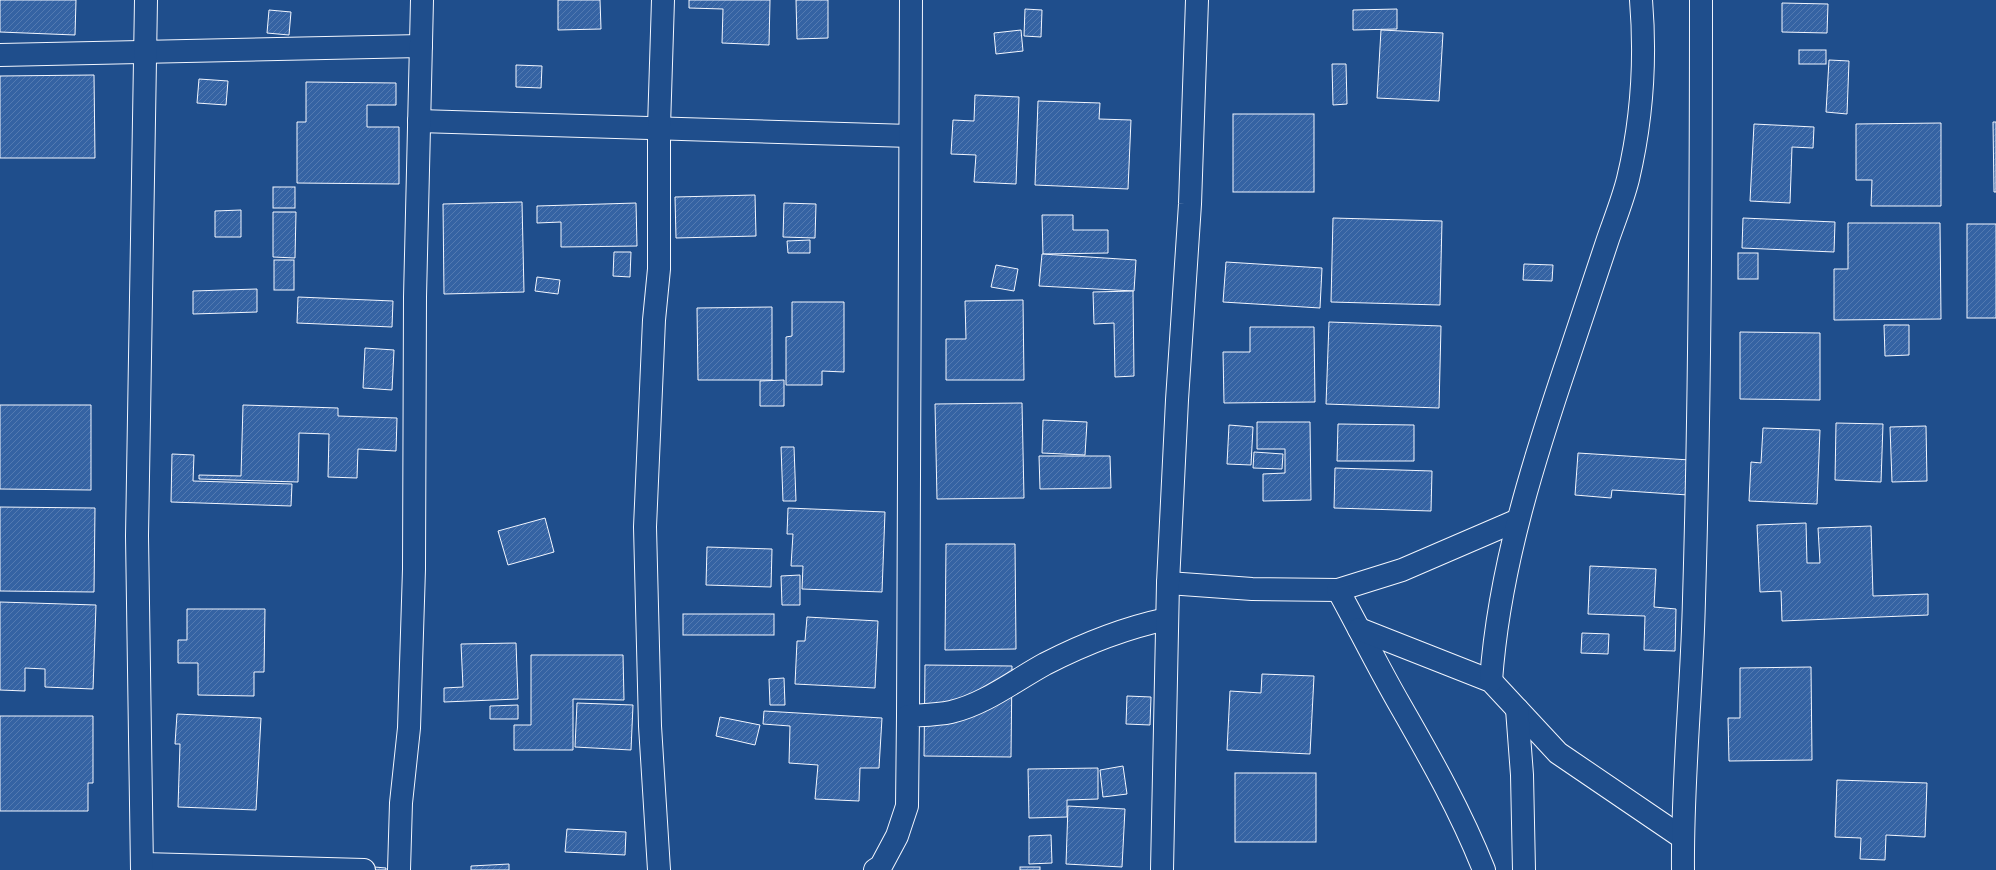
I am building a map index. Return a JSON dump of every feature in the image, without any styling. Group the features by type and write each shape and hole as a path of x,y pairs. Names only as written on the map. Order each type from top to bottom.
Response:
{"street":[{"path":"146,0 137,536 142,867 364,870"},
{"path":"399,870 401,802 409,728 414,577 415,305 422,0"},
{"path":"659,870 650,726 645,527 654,320 658,269 659,127 663,0"},
{"path":"875,870 882,866 897,836 907,806 911,0"},
{"path":"1162,870 1168,583 1177,400 1190,204 1197,0"},
{"path":"1490,681 1494,635 1518,520 1552,405 1628,180 1638,131 1643,82 1644,38 1641,0"},
{"path":"1683,870 1686,730 1693,643 1700,379 1701,0"},
{"path":"0,55 421,46"},
{"path":"419,121 659,127 910,136"},
{"path":"1168,583 1252,589 1338,590 1402,570 1518,520"},
{"path":"1338,590 1399,704 1442,777 1472,840 1484,870"},
{"path":"908,716 957,710 985,699 1046,664 1102,638 1134,626 1167,619"},
{"path":"1359,629 1490,681 1558,753 1683,838"},
{"path":"1517,710 1522,775 1524,870"}],"building":[{"path":"0,0 76,0 75,35 0,32"},
{"path":"558,0 600,0 601,29 558,30"},
{"path":"689,0 770,0 769,45 722,43 723,9 689,8"},
{"path":"796,0 828,0 828,38 797,39"},
{"path":"1782,3 1828,4 1827,33 1782,32"},
{"path":"1025,9 1042,10 1041,37 1024,36"},
{"path":"1397,9 1397,29 1353,30 1353,10"},
{"path":"269,10 291,12 289,35 267,33"},
{"path":"1021,30 1023,51 996,54 994,33"},
{"path":"1381,30 1443,33 1439,101 1377,98"},
{"path":"1799,50 1826,50 1826,64 1799,64"},
{"path":"1829,60 1849,61 1847,114 1826,112"},
{"path":"1332,64 1346,64 1347,104 1333,105"},
{"path":"516,65 542,66 541,88 516,87"},
{"path":"94,75 95,158 0,158 0,76"},
{"path":"199,79 228,81 226,105 197,103"},
{"path":"306,82 396,83 396,105 367,105 367,127 399,127 399,184 297,183 297,122 306,122"},
{"path":"975,95 1019,97 1016,184 974,182 976,155 951,154 953,120 974,121"},
{"path":"1038,101 1100,103 1099,119 1131,120 1128,189 1035,185"},
{"path":"1233,114 1314,114 1314,192 1233,192"},
{"path":"1993,122 1996,122 1996,192 1994,192"},
{"path":"1941,123 1941,206 1871,206 1872,180 1856,180 1856,124"},
{"path":"1754,124 1814,127 1813,148 1792,147 1790,203 1750,201"},
{"path":"273,187 295,187 295,208 273,208"},
{"path":"755,195 756,236 676,238 675,197"},
{"path":"522,202 524,292 444,294 443,204"},
{"path":"636,203 637,246 561,247 561,222 537,223 537,206"},
{"path":"784,203 816,204 815,238 783,237"},
{"path":"241,210 241,237 215,237 215,211"},
{"path":"273,212 296,212 295,258 273,257"},
{"path":"1042,215 1073,215 1073,230 1108,230 1108,253 1043,254"},
{"path":"1333,218 1442,221 1440,305 1331,302"},
{"path":"1743,218 1835,222 1834,252 1742,248"},
{"path":"1848,223 1940,223 1941,319 1834,320 1834,269 1848,269"},
{"path":"1967,224 1996,224 1996,318 1967,318"},
{"path":"810,240 810,253 788,253 787,241"},
{"path":"614,252 631,252 630,277 613,276"},
{"path":"1738,253 1758,253 1758,279 1738,279"},
{"path":"1042,254 1136,260 1134,291 1039,286"},
{"path":"274,260 294,260 294,290 274,290"},
{"path":"1226,262 1322,268 1320,308 1223,302"},
{"path":"1524,264 1553,265 1552,281 1523,280"},
{"path":"996,265 1018,269 1014,291 991,287"},
{"path":"537,277 560,280 558,294 535,291"},
{"path":"257,289 257,312 193,314 193,291"},
{"path":"1133,291 1134,376 1115,377 1114,323 1094,324 1093,292"},
{"path":"298,297 393,301 392,327 297,323"},
{"path":"1023,300 1024,380 946,380 946,339 966,339 965,301"},
{"path":"792,302 844,302 844,372 822,371 822,385 786,385 786,337 792,336"},
{"path":"772,307 772,380 698,380 697,308"},
{"path":"1329,322 1441,326 1439,408 1326,404"},
{"path":"1884,325 1909,325 1909,355 1885,356"},
{"path":"1250,327 1314,327 1315,402 1224,403 1223,352 1250,352"},
{"path":"1740,332 1820,333 1820,400 1740,399"},
{"path":"365,348 394,350 392,390 363,388"},
{"path":"784,380 784,406 760,406 760,381"},
{"path":"1022,403 1024,498 937,499 935,404"},
{"path":"0,405 91,405 91,490 0,489"},
{"path":"243,405 338,408 338,416 397,418 396,451 358,449 357,478 328,477 329,434 299,433 298,482 199,479 199,475 241,476"},
{"path":"1043,420 1087,422 1085,455 1042,453"},
{"path":"1257,422 1310,422 1311,500 1263,501 1263,474 1285,473 1285,449 1257,449"},
{"path":"1836,423 1883,424 1881,482 1835,480"},
{"path":"1338,424 1414,425 1414,461 1337,461"},
{"path":"1229,425 1253,427 1251,465 1227,464"},
{"path":"1926,426 1927,481 1892,482 1890,427"},
{"path":"1763,428 1820,430 1817,504 1749,501 1751,462 1761,463"},
{"path":"781,447 794,447 796,501 783,501"},
{"path":"1254,452 1283,454 1282,469 1253,468"},
{"path":"1578,453 1690,460 1688,495 1612,490 1611,498 1575,495"},
{"path":"172,454 194,455 193,481 292,484 291,506 171,502"},
{"path":"1039,456 1110,456 1111,488 1040,489"},
{"path":"1335,468 1432,471 1431,511 1334,508"},
{"path":"0,507 95,508 94,592 0,591"},
{"path":"788,508 885,512 882,592 802,589 803,566 791,566 793,534 787,534"},
{"path":"545,518 554,552 508,565 498,531"},
{"path":"1806,523 1807,563 1820,563 1818,528 1871,526 1873,596 1928,594 1928,615 1782,621 1781,591 1760,592 1757,525"},
{"path":"946,544 1015,544 1016,649 945,650"},
{"path":"707,547 772,549 771,587 706,585"},
{"path":"1590,566 1656,569 1654,607 1676,609 1675,651 1644,650 1645,616 1588,614"},
{"path":"800,575 800,605 782,605 781,576"},
{"path":"0,602 96,605 93,689 45,687 45,669 25,668 25,691 0,690"},
{"path":"187,609 265,609 264,672 254,672 254,696 198,695 198,663 178,663 178,640 187,640"},
{"path":"683,614 774,614 774,635 683,635"},
{"path":"807,617 878,621 875,688 795,684 797,641 805,641"},
{"path":"1582,633 1609,634 1608,654 1581,653"},
{"path":"516,643 518,699 444,702 444,688 463,687 461,644"},
{"path":"531,655 623,655 624,700 573,699 573,750 514,750 514,725 531,725"},
{"path":"925,665 1012,666 1011,757 924,756"},
{"path":"1811,667 1812,760 1729,761 1728,718 1740,718 1740,668"},
{"path":"1262,674 1314,676 1310,754 1227,750 1230,691 1261,693"},
{"path":"784,678 785,705 770,705 769,679"},
{"path":"1127,696 1151,697 1150,725 1126,724"},
{"path":"577,703 633,705 631,750 575,747"},
{"path":"518,705 518,719 490,719 490,706"},
{"path":"764,711 882,718 879,768 860,768 859,801 815,799 818,765 789,763 790,726 763,724"},
{"path":"177,714 261,718 256,810 178,807 180,744 175,744"},
{"path":"0,716 93,716 93,783 88,783 88,811 0,811"},
{"path":"720,717 760,725 755,745 716,736"},
{"path":"1123,766 1127,794 1103,797 1100,770"},
{"path":"1098,768 1098,799 1067,800 1067,817 1029,818 1028,769"},
{"path":"1235,773 1316,773 1316,842 1235,842"},
{"path":"1837,780 1927,783 1925,837 1886,835 1885,860 1860,859 1861,838 1835,837"},
{"path":"1068,806 1125,809 1122,867 1066,864"},
{"path":"567,829 626,832 625,855 565,852"},
{"path":"1051,835 1052,863 1029,864 1029,836"},
{"path":"509,864 509,870 471,870 471,866"},
{"path":"363,866 386,868 386,870 362,870"},
{"path":"1020,867 1040,867 1040,870 1020,870"}]}
